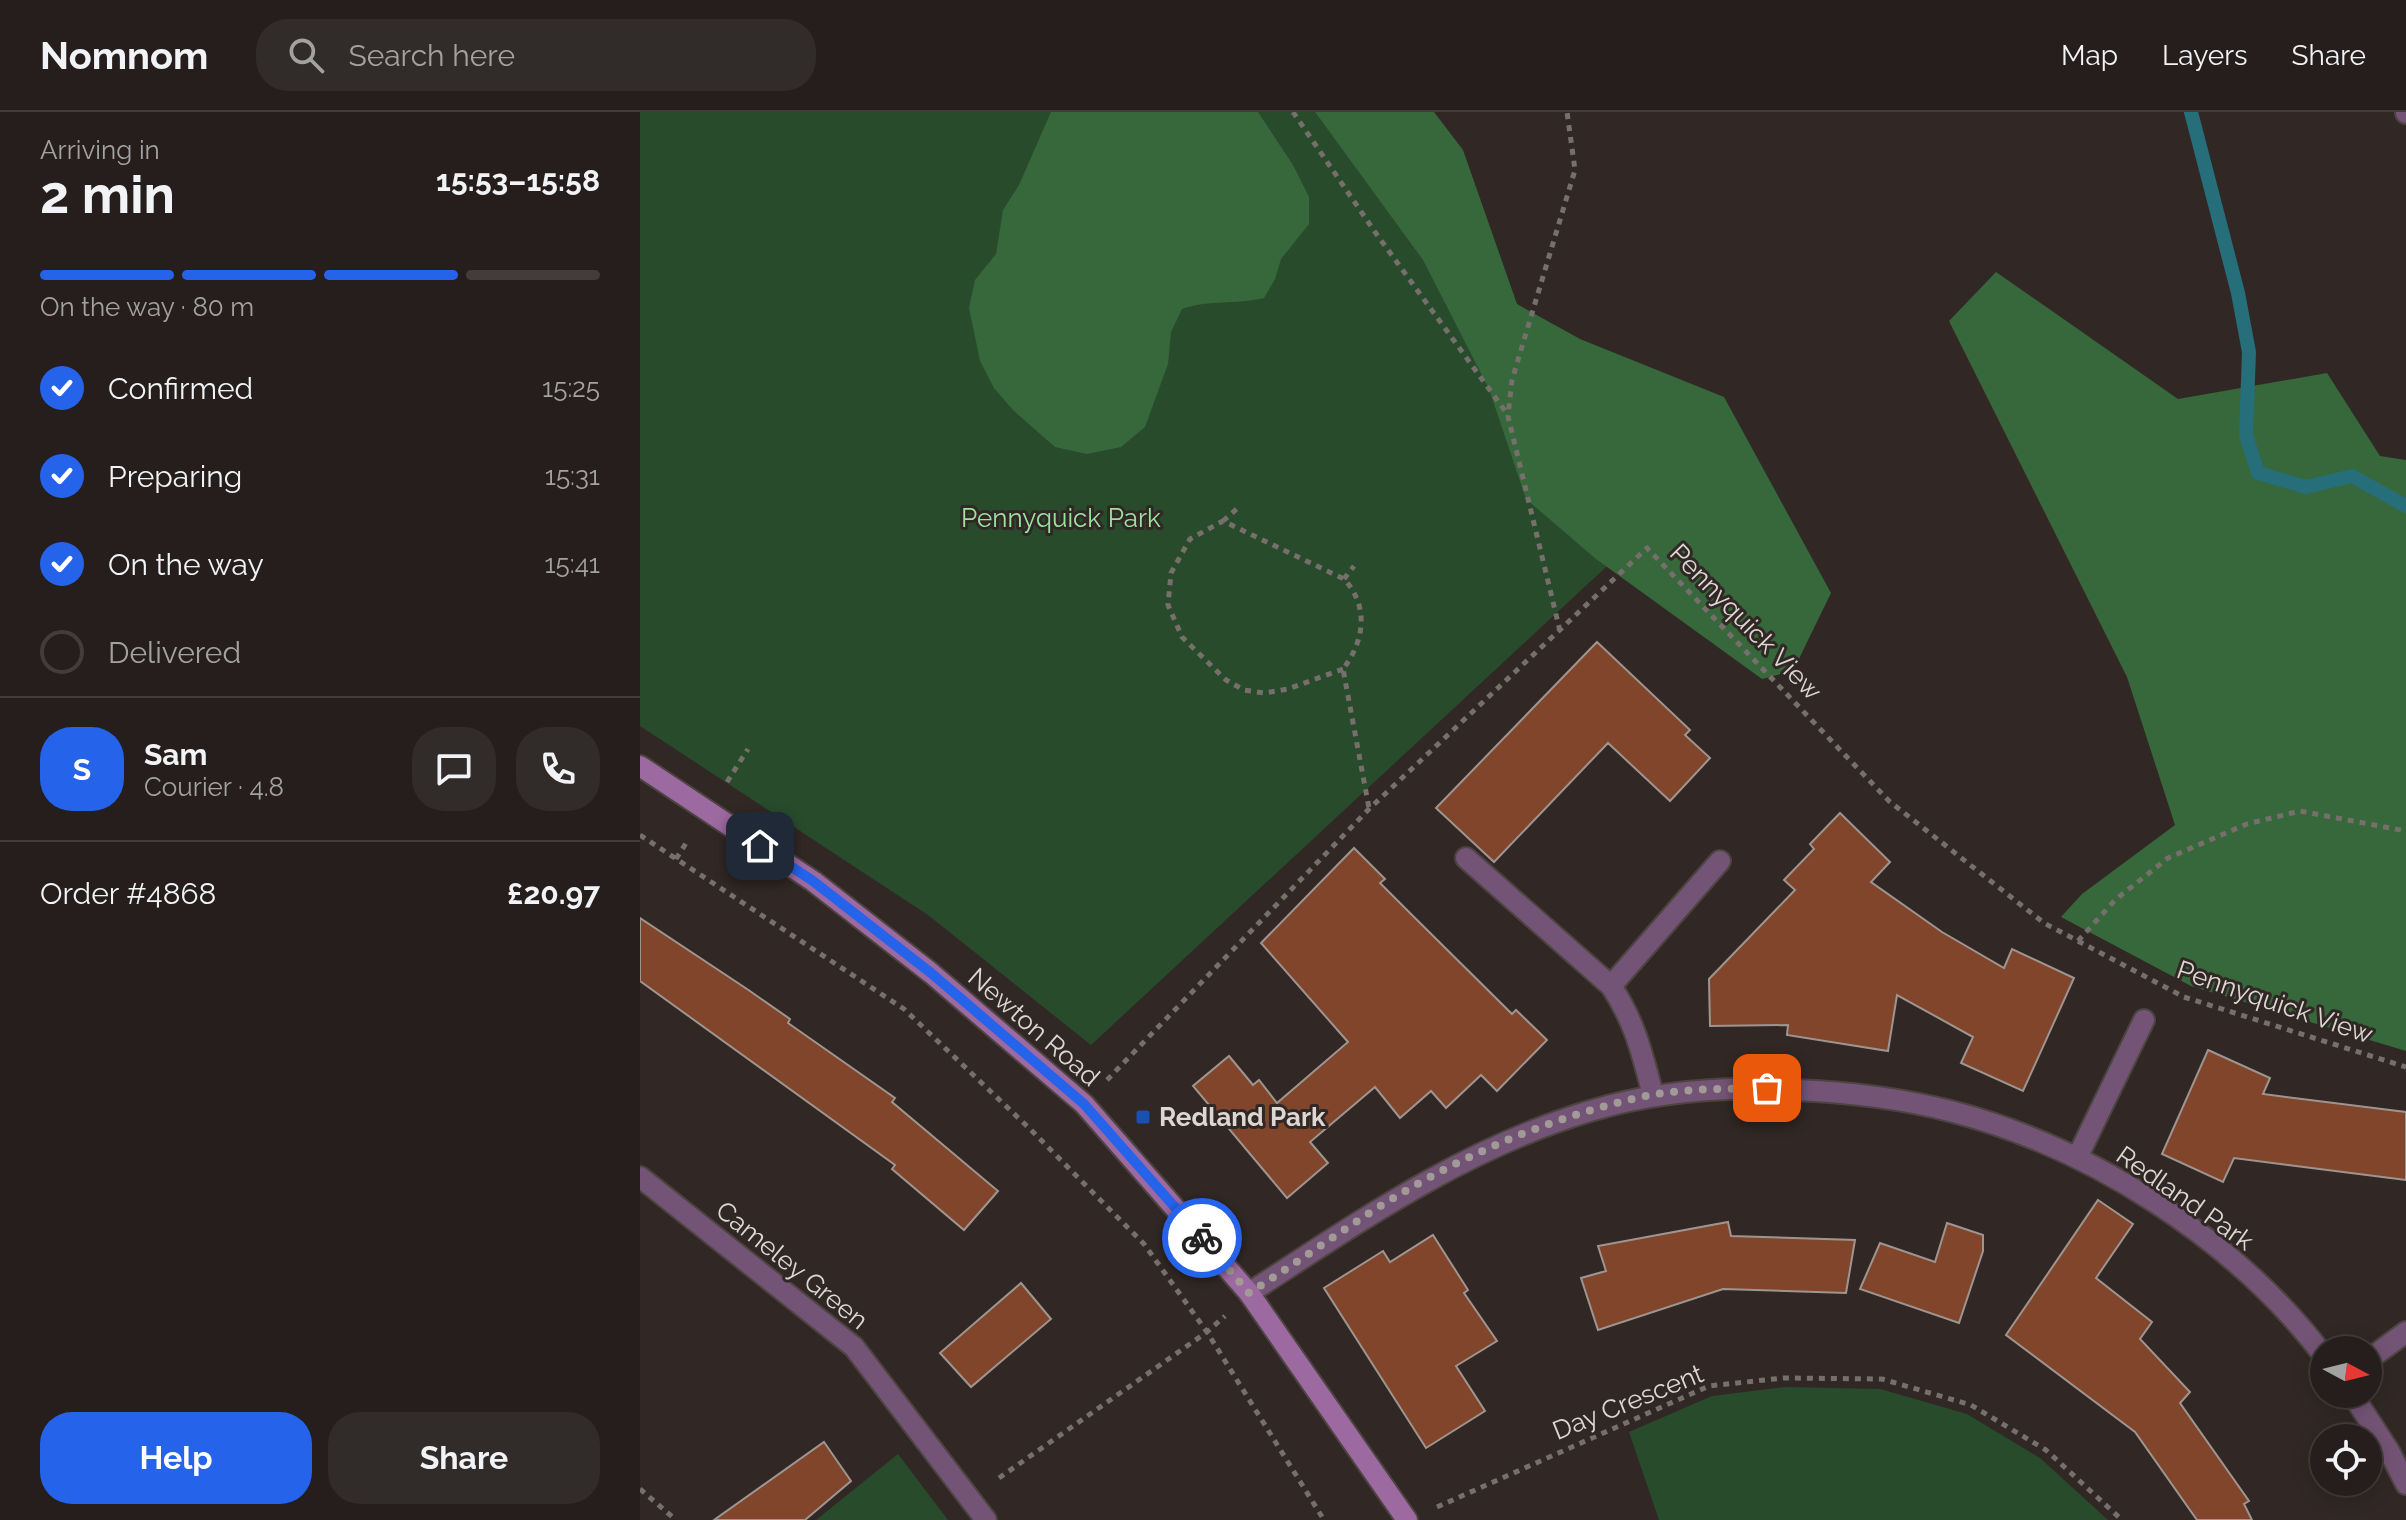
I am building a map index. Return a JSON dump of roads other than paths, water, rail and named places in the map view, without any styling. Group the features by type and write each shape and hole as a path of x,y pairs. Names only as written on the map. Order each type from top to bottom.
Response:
{"street":[{"name":"Newton Road","path":"640,766 813,881 943,983 1084,1104 1249,1293 1407,1520"},
{"path":"1466,858 1611,986 1627,1010 1638,1035 1653,1095"},
{"path":"1611,986 1720,861"},
{"name":"Redland Park","path":"2077,1158 2144,1020"},
{"name":"Redland Park","path":"1249,1293 1373,1211 1469,1158 1589,1111 1653,1095 1767,1088 1884,1098 1974,1118 2045,1143 2135,1191 2207,1239 2280,1305 2310,1340"},
{"name":"Cameley Green","path":"640,1177 854,1347 986,1520"},
{"path":"2382,1350 2406,1332"},
{"path":"2361,1408 2406,1484"}],"waterway":[{"path":"2191,112 2238,293 2249,352 2246,435 2258,473 2306,487 2352,476 2406,506"}],"place":[{"name":"Redland Park","path":"1143,1117"}],"park label":[{"name":"Pennyquick Park","path":"1061,518"}]}
